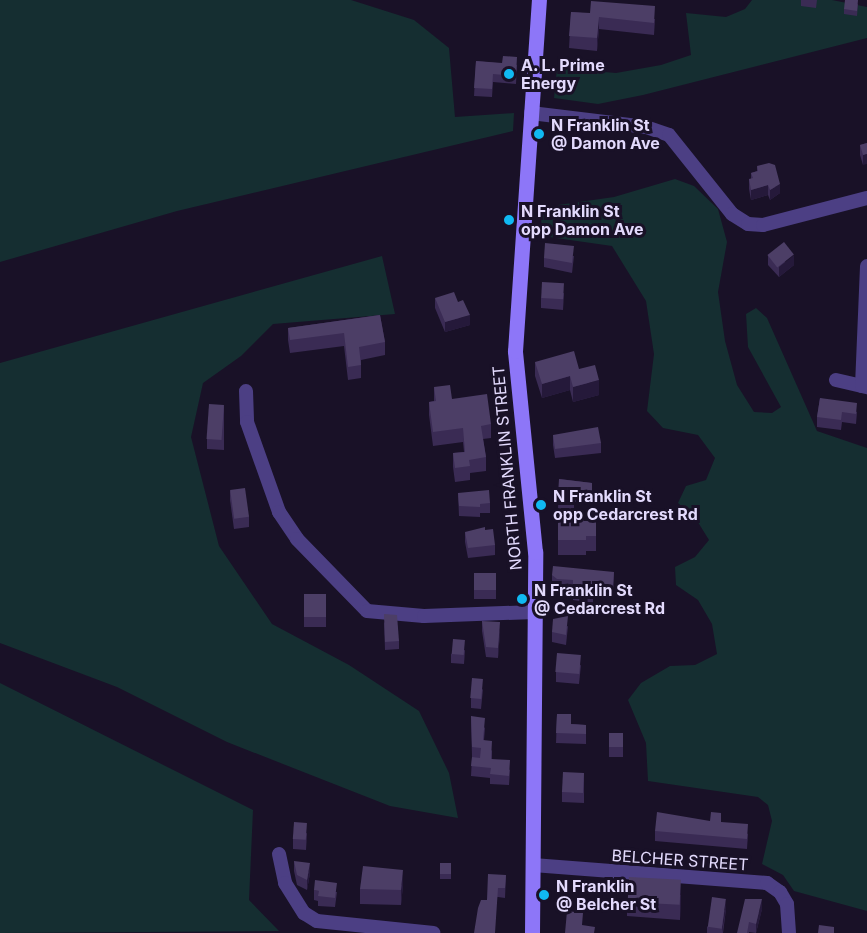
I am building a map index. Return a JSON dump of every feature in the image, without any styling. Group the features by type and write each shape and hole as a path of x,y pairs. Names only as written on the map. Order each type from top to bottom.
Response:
{"main road":[{"name":"NORTH FRANKLIN STREET","path":"532,933 534,530 515,351 539,0"}],"street":[{"path":"531,113 646,127 669,135 732,214 748,224 763,225 867,198"},
{"path":"836,380 864,386 867,266"},
{"path":"246,390 247,422 279,512 297,539 367,611 424,616 535,612"},
{"path":"279,854 285,884 304,913 317,921 433,933"},
{"name":"BELCHER STREET","path":"533,865 766,884 780,892 787,904 789,933"}],"green space":[{"path":"0,0 351,0 414,20 449,48 455,117 514,113 513,131 177,211 0,262"},
{"path":"752,0 832,0 867,7 867,38 643,95 598,104 554,98 557,68 616,73 661,65 691,55 686,13 726,17 745,9"},
{"path":"675,179 694,186 718,209 727,242 718,292 725,341 737,385 754,412 772,413 781,407 748,347 746,314 756,308 767,318 817,431 867,448 867,911 794,891 783,875 762,864 772,821 768,805 758,797 648,781 646,743 628,700 641,683 670,666 695,665 717,654 712,624 698,600 676,585 675,567 695,557 709,540 696,519 678,503 686,486 706,480 715,458 698,435 663,428 647,411 654,354 646,301 612,246 542,236 541,216 558,205 614,197"},
{"path":"382,256 395,314 273,324 241,356 203,383 191,437 219,546 272,624 349,665 419,711 449,773 458,818 390,806 227,742 117,687 0,643 0,363"},
{"path":"0,683 253,810 249,900 279,931 0,933"}],"building":[{"path":"845,0 858,0 857,11 844,9"},
{"path":"591,1 655,6 654,23 599,17 597,38 569,36 571,12 590,13"},
{"path":"503,56 517,57 516,76 493,74 492,89 474,88 476,61 502,63"},
{"path":"867,143 867,154 863,155 860,145"},
{"path":"769,163 775,165 780,184 770,190 768,185 751,190 749,179 753,178 751,173 758,171 757,166"},
{"path":"784,242 794,255 777,268 767,255"},
{"path":"545,243 574,246 572,263 544,258"},
{"path":"542,282 564,283 563,299 541,298"},
{"path":"454,292 458,302 463,300 470,315 445,322 435,298"},
{"path":"380,315 385,342 359,347 361,365 348,367 344,333 290,340 288,328"},
{"path":"574,351 579,369 595,365 599,380 573,387 570,376 542,384 535,362"},
{"path":"450,385 452,399 487,394 491,424 481,426 486,457 469,460 470,466 455,468 453,453 465,452 463,428 433,432 429,402 436,401 434,387"},
{"path":"820,398 857,403 856,414 842,412 841,420 817,417"},
{"path":"209,404 224,405 222,440 207,439"},
{"path":"598,427 601,443 555,449 553,435"},
{"path":"559,479 592,483 592,493 574,493 574,500 558,499"},
{"path":"245,488 249,517 234,519 230,490"},
{"path":"489,490 490,503 480,504 480,507 459,506 458,493"},
{"path":"558,518 584,518 584,521 596,521 596,536 586,536 586,540 558,540"},
{"path":"485,527 485,530 493,529 495,545 468,548 465,532"},
{"path":"553,566 614,572 613,585 593,583 593,589 573,585 573,580 557,579 552,575"},
{"path":"474,573 496,573 496,590 474,590"},
{"path":"304,594 326,594 326,617 304,617"},
{"path":"384,614 397,615 399,641 385,642"},
{"path":"568,616 566,635 552,632 553,619"},
{"path":"482,621 500,622 498,648 486,647"},
{"path":"453,639 465,640 464,655 452,654"},
{"path":"557,653 581,655 579,674 555,672"},
{"path":"472,678 483,679 481,699 470,698"},
{"path":"557,714 571,714 571,724 586,725 586,734 556,733"},
{"path":"471,716 485,718 483,740 492,741 491,759 510,760 509,776 490,774 491,768 471,766 472,757 480,758 481,748 472,747"},
{"path":"609,733 623,733 623,747 609,747"},
{"path":"563,772 584,773 583,793 562,792"},
{"path":"657,812 710,821 711,812 721,813 721,822 748,824 747,839 655,831"},
{"path":"294,822 307,823 306,840 293,839"},
{"path":"294,861 310,863 307,880 297,875"},
{"path":"440,863 451,863 451,874 440,874"},
{"path":"363,866 403,870 401,890 360,889"},
{"path":"488,874 506,875 505,888 498,888 495,933 474,933 481,900 487,900"},
{"path":"629,877 681,880 680,905 628,902"},
{"path":"315,880 337,883 335,898 318,896 319,891 314,890"},
{"path":"712,897 726,899 722,929 708,927"},
{"path":"745,899 762,899 756,924 749,922 747,933 737,933"},
{"path":"567,911 583,913 582,925 595,927 594,933 565,933"},
{"path":"819,925 834,927 834,933 818,933"}],"place":[{"name":"A. L. Prime Energy","path":"509,74"},
{"name":"N Franklin St @ Damon Ave","path":"539,134"},
{"name":"N Franklin St opp Damon Ave","path":"509,220"},
{"name":"N Franklin St opp Cedarcrest Rd","path":"541,505"},
{"name":"N Franklin St @ Cedarcrest Rd","path":"522,599"},
{"name":"N Franklin @ Belcher St","path":"544,895"}]}
